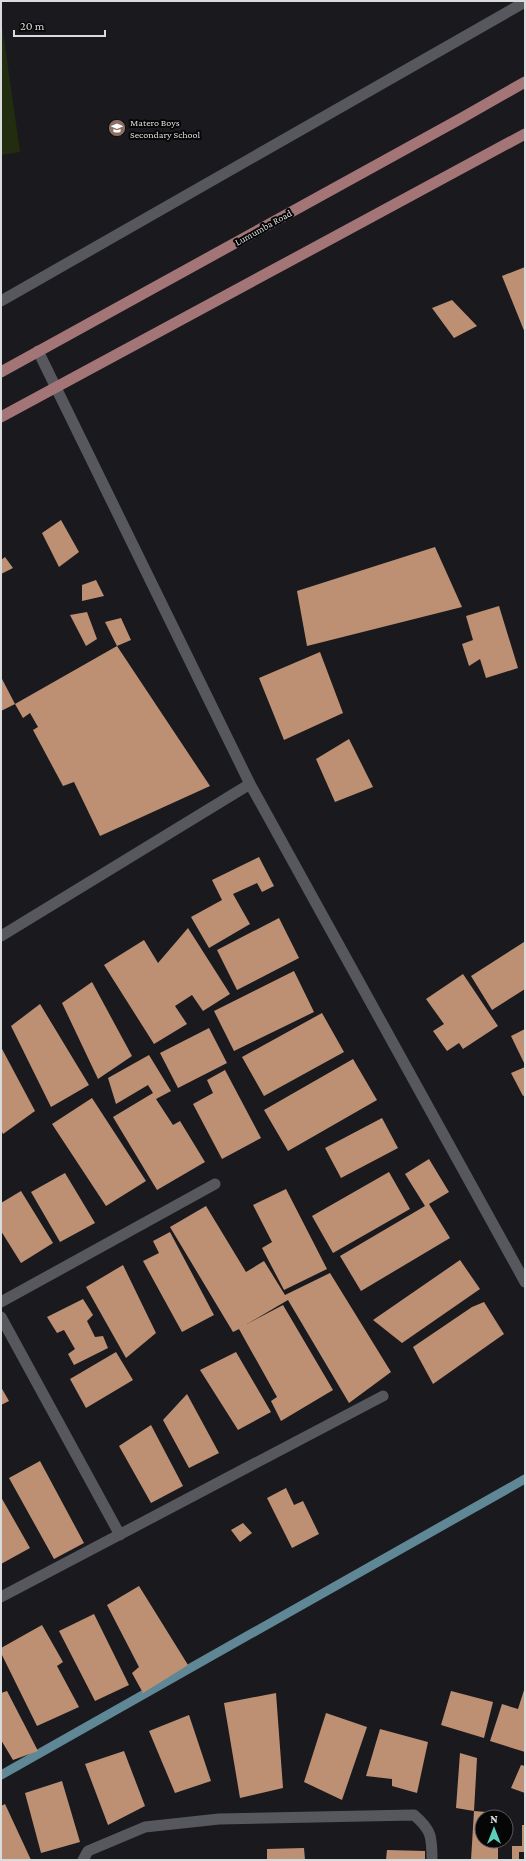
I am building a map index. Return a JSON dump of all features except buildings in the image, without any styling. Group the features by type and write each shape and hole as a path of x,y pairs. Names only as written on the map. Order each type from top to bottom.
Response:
{"main road":[{"name":"Lumumba Road","path":"1,372 525,82"},
{"path":"1,417 525,134"}],"street":[{"path":"1,301 525,2"},
{"path":"38,351 250,784 525,1282"},
{"path":"1,936 250,784"},
{"path":"1,1302 215,1184"},
{"path":"1,1317 120,1535"},
{"path":"1,1597 383,1396"},
{"path":"83,1860 88,1851 145,1827 219,1819 414,1815 426,1825 432,1838 432,1860"}],"green space":[{"path":"1,18 20,152 1,155"}],"waterway":[{"path":"1,1775 525,1479"}],"place":[{"name":"Matero Boys Secondary School","path":"117,128"}]}
